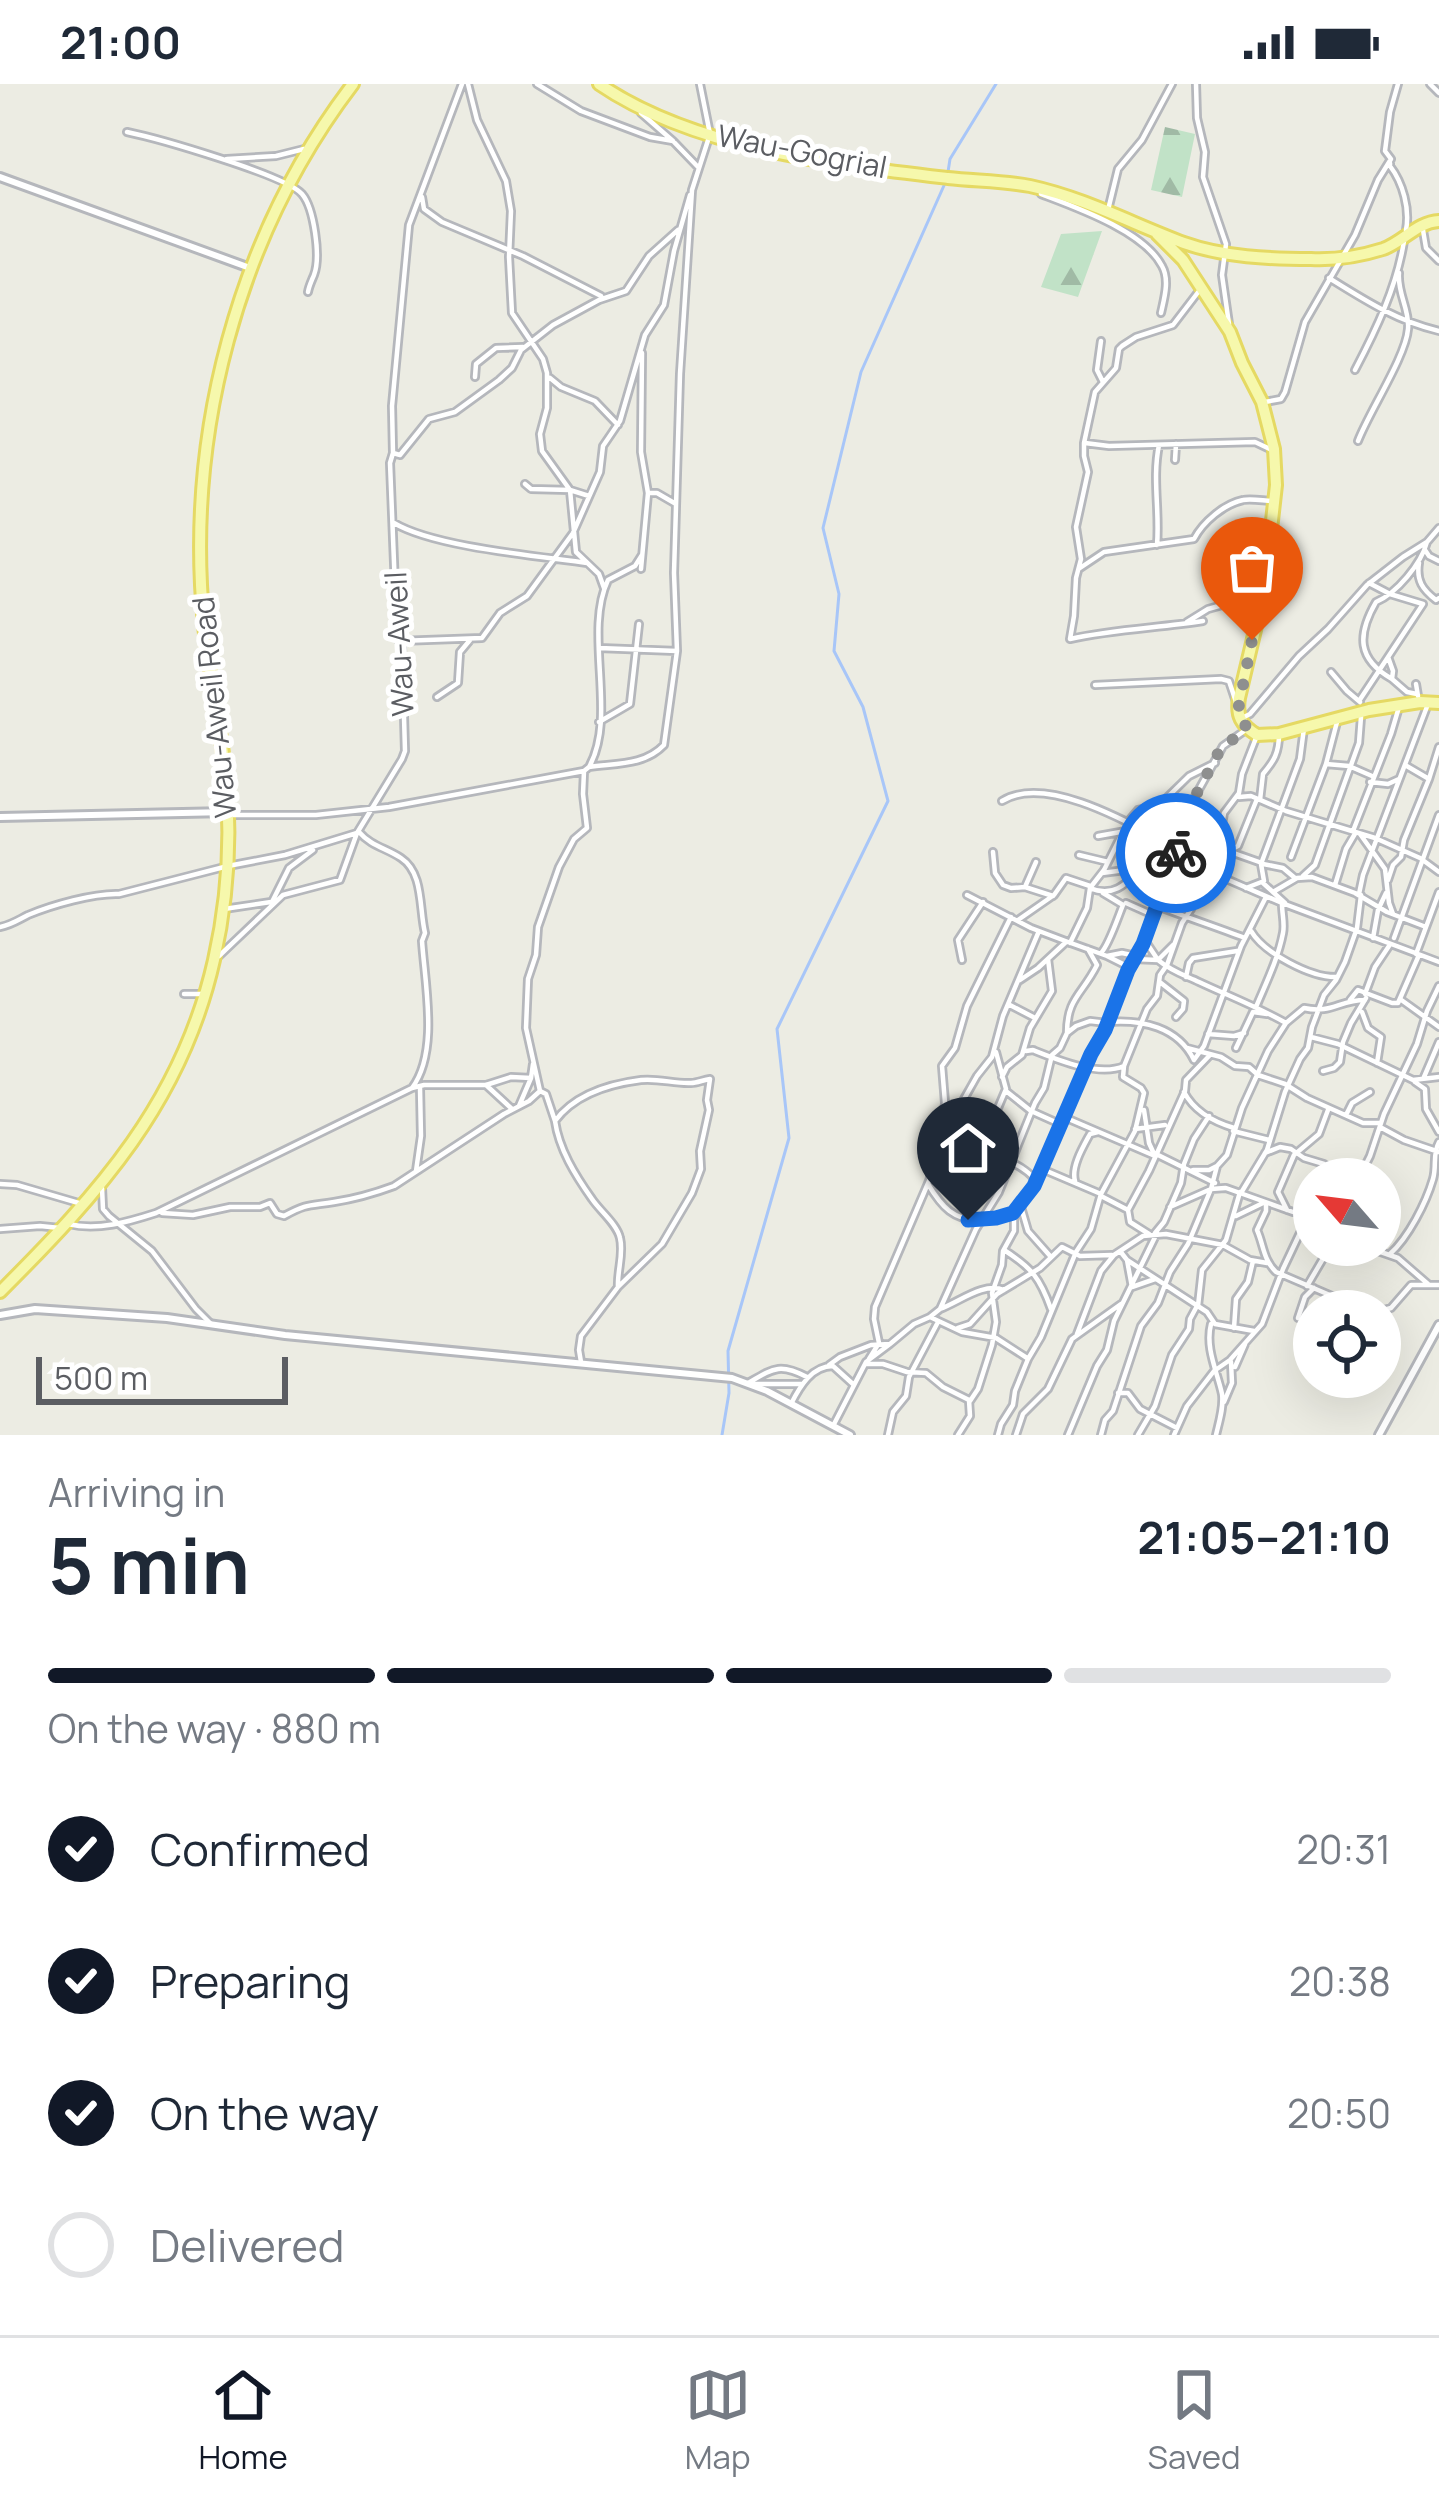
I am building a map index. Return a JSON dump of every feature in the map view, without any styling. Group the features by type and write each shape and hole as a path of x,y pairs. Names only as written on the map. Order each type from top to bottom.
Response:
{"main road":[{"name":"Wau-Aweil Road","path":"0,1292 102,1186 158,1103 190,1038 205,994 224,909 228,866 228,813 204,628 199,547 213,405 251,269 310,148 353,84"},
{"name":"Wau-Gogrial","path":"599,84 636,107 710,134 780,152 1036,188 1187,245 1226,254 1315,260 1384,248 1404,238"},
{"path":"1404,238 1422,224 1439,221"},
{"path":"1154,230 1183,260 1231,332 1269,421 1277,468 1273,528 1245,674 1245,723 1280,734 1362,707 1426,701"}],"street":[{"path":"465,84 506,181 511,211 512,313 547,373 542,451 570,490 576,552 599,574 604,587 597,747 586,769 583,794 587,828 574,839 542,908 526,1018 535,1078 546,1094 558,1140 593,1202 619,1233 618,1287"},
{"name":"Wau-Aweil","path":"272,903 290,892 340,880 358,832 404,754 390,463 405,255 409,225 465,84"},
{"path":"537,84 581,111 673,141"},
{"path":"400,640 482,638 496,617 527,596 573,532 601,469 603,446 618,425 649,326 664,305 710,134 700,84"},
{"path":"1107,211 1118,169 1142,140 1172,84"},
{"path":"1196,84 1203,177 1226,244 1222,275 1231,332"},
{"path":"1358,441 1408,328 1399,294 1408,214 1400,179 1385,151 1398,84"},
{"path":"1430,84 1439,93"},
{"path":"636,107 698,166"},
{"path":"127,132 222,159 297,188 307,201 315,230 316,272 308,292"},
{"path":"222,159 277,156 310,148"},
{"path":"1262,402 1281,399 1286,392 1305,322 1355,235 1390,160"},
{"path":"0,177 251,269"},
{"path":"1036,188 1038,193 1114,224 1160,262 1166,286 1161,313"},
{"path":"0,817 316,815 634,761 660,750 677,651 674,573 680,374 692,190"},
{"path":"422,196 424,209 442,222 607,297"},
{"path":"1422,224 1426,248 1439,261"},
{"path":"393,453 400,455 429,419 455,412 499,380 521,350 563,318 626,291 643,263 682,226"},
{"path":"1355,370 1400,264"},
{"path":"1329,278 1382,312 1439,331"},
{"path":"1202,287 1173,325 1122,346 1116,368 1095,392 1084,442 1088,472 1076,526 1081,549 1070,638 1203,621"},
{"path":"1101,340 1097,370 1103,382"},
{"path":"475,377 476,364 491,350 529,345"},
{"path":"640,569 648,493 641,452 642,348"},
{"path":"547,373 561,387 595,401 618,425"},
{"path":"629,393 642,375"},
{"path":"1084,442 1109,446 1255,442 1274,452"},
{"path":"1175,460 1176,444"},
{"path":"1157,546 1154,501 1159,445"},
{"path":"525,484 536,490 570,490 589,496"},
{"path":"648,493 676,504"},
{"path":"1079,568 1104,552 1195,538 1217,514 1244,499 1274,501"},
{"path":"393,522 410,532 587,562"},
{"path":"1426,701 1378,671 1368,659 1363,634 1376,602 1390,594 1420,559 1439,528"},
{"path":"394,538 410,532"},
{"path":"1426,546 1429,556 1439,562"},
{"path":"1156,1155 1149,1143 1144,1092 1123,1077 1124,1066 1208,869 1224,813 1239,793 1248,716 1370,583 1403,556 1426,546"},
{"path":"604,587 612,576 635,566 642,555"},
{"path":"1420,559 1419,582 1438,600"},
{"path":"1370,583 1423,604 1438,600"},
{"path":"1181,624 1226,604 1260,610"},
{"path":"1186,976 1193,958 1216,952 1232,954 1251,931 1270,894 1314,867 1360,738 1362,707 1378,671 1423,604"},
{"path":"599,722 630,704 639,624"},
{"path":"437,698 458,683 460,652 471,639"},
{"path":"599,648 677,651"},
{"path":"1388,657 1392,679"},
{"path":"1331,672 1362,707"},
{"path":"1095,686 1229,682 1245,674"},
{"path":"1229,682 1245,723"},
{"path":"1138,1435 1172,1355 1190,1330 1202,1272 1223,1245 1240,1193 1265,1153 1275,1116 1308,1048 1324,993 1337,977 1356,932 1372,853 1426,701 1416,684"},
{"path":"1335,885 1400,705"},
{"path":"1291,857 1338,718"},
{"path":"928,1184 938,1202 968,1220 1013,1213 1021,1207 1144,939 1190,806 1225,744 1245,723"},
{"path":"1270,894 1263,883 1261,863 1300,759 1305,725"},
{"path":"1228,850 1242,841 1280,734"},
{"path":"1373,938 1393,865 1401,857 1439,747"},
{"path":"1098,836 1129,827 1190,776 1215,763"},
{"path":"1326,764 1351,766 1386,784 1400,779"},
{"path":"1405,765 1439,784"},
{"path":"1241,781 1256,798"},
{"path":"1003,800 1024,791 1066,798 1177,848"},
{"path":"1233,801 1256,798 1378,839 1439,872"},
{"path":"1020,980 1068,942 1086,910 1091,886 1138,810 1157,806"},
{"path":"1323,1071 1339,1064 1351,1023 1361,1009 1375,967 1392,942 1439,815"},
{"path":"0,927 88,896 118,894 358,832 370,844 402,859 416,875 425,933 428,1045 423,1072 412,1088"},
{"path":"1356,832 1384,866 1393,914"},
{"path":"214,960 272,903 289,868 323,844"},
{"path":"1214,846 1335,885 1426,927"},
{"path":"993,852 1001,883 1053,896"},
{"path":"1079,855 1108,862"},
{"path":"1102,873 1184,861 1439,962"},
{"path":"1025,887 1036,862"},
{"path":"1103,892 1114,892 1143,866"},
{"path":"942,1138 942,1066 955,1048 965,1011 1015,918 1053,896 1066,878 1153,915"},
{"path":"1104,954 1130,893 1126,883"},
{"path":"1246,888 1263,883"},
{"path":"1191,1170 1209,1170 1227,1155 1272,1043 1304,1008 1318,1011 1366,996 1394,1004 1400,1000 1439,892"},
{"path":"967,895 1039,932 1104,954 1129,968"},
{"path":"962,960 958,940 982,902"},
{"path":"224,909 272,903"},
{"path":"1256,1007 1284,929 1285,904"},
{"path":"1157,906 1188,915 1242,944 1259,945 1312,974 1337,977"},
{"path":"1251,931 1259,945"},
{"path":"889,1366 880,1348 875,1307 928,1184 942,1138 991,1060 1008,1004 1039,932"},
{"path":"1144,939 1166,967 1286,1023"},
{"path":"1104,954 1158,960 1177,941"},
{"path":"1157,1234 1130,1222 1128,1210 1184,1092 1242,944"},
{"path":"1067,1034 1072,1000 1084,991 1097,965 1088,950"},
{"path":"1002,1077 1023,1052 1035,1018 1053,989 1048,959"},
{"path":"1159,982 1184,1000 1176,1017"},
{"path":"1369,1158 1439,986"},
{"path":"184,994 205,994"},
{"path":"1400,1000 1439,1027"},
{"path":"1008,1004 1035,1018"},
{"path":"1361,1009 1369,1028 1382,1037 1376,1064"},
{"path":"1236,1048 1253,1012 1269,1013"},
{"path":"940,1309 999,1192 1044,1088 1052,1057 1067,1034 1087,1022 1142,1023 1170,1032 1195,1064"},
{"path":"1208,1034 1237,1036 1244,1032"},
{"path":"1310,1037 1413,1080 1426,1091 1426,1111 1439,1132"},
{"path":"1025,1042 1033,1050 1074,1066 1111,1071 1124,1066"},
{"path":"1424,1077 1439,1042"},
{"path":"995,1046 1006,1091 1031,1111 1127,1142 1191,1170 1213,1186 1293,1211"},
{"path":"1187,1048 1249,1067 1329,1108 1437,1151"},
{"path":"1023,1052 1033,1050"},
{"path":"1195,1064 1210,1055"},
{"path":"1413,1080 1439,1077"},
{"path":"0,1229 97,1226 156,1213 412,1088 535,1078"},
{"path":"516,1108 535,1078"},
{"path":"555,1120 570,1104 618,1084 710,1079 701,1169 692,1193 662,1244 618,1287 581,1336 581,1362"},
{"path":"486,1084 516,1108"},
{"path":"416,1171 420,1086"},
{"path":"156,1213 193,1215 270,1204 284,1216 310,1203 338,1202 394,1186 540,1090"},
{"path":"980,1154 1006,1091"},
{"path":"1184,1092 1214,1121 1269,1140"},
{"path":"1346,1115 1350,1104 1370,1092"},
{"path":"998,1435 1143,1106"},
{"path":"1287,1210 1279,1190 1296,1152 1319,1134 1329,1108"},
{"path":"1068,1435 1107,1350 1113,1324 1182,1180 1194,1139 1209,1116"},
{"path":"1135,1129 1169,1123"},
{"path":"1075,1181 1074,1172 1090,1134 1101,1132"},
{"path":"1401,1241 1428,1192 1439,1142"},
{"path":"1265,1153 1280,1147 1304,1158"},
{"path":"1121,1153 1138,1148"},
{"path":"936,1156 959,1151 980,1154 1024,1168 1037,1180"},
{"path":"1109,1435 1102,1431 1105,1420 1114,1409 1140,1328 1155,1309 1191,1238 1217,1166"},
{"path":"1042,1168 1128,1210"},
{"path":"1066,1178 1074,1172"},
{"path":"0,1184 84,1205"},
{"path":"102,1186 103,1208 152,1251 211,1324"},
{"path":"1170,1207 1213,1186"},
{"path":"1234,1217 1264,1204"},
{"path":"1264,1204 1258,1229 1267,1263"},
{"path":"1021,1207 1028,1231"},
{"path":"958,1435 970,1416 970,1401 993,1337 993,1286 1015,1224 1013,1213"},
{"path":"1015,1224 1028,1231 1051,1257"},
{"path":"1077,1334 1101,1270 1142,1236 1157,1234 1223,1245 1318,1290"},
{"path":"952,1328 970,1324 992,1299 1063,1247 1076,1255 1117,1253 1207,1312 1222,1408"},
{"path":"1118,1394 1128,1394 1140,1409 1176,1431 1187,1406 1264,1320 1293,1248"},
{"path":"1004,1250 1033,1272 1051,1309"},
{"path":"1127,1260 1132,1287"},
{"path":"1240,1347 1232,1329 1236,1299 1248,1282 1253,1261"},
{"path":"1401,1263 1428,1284"},
{"path":"1309,1290 1321,1266"},
{"path":"1132,1287 1155,1279"},
{"path":"1401,1295 1407,1286 1439,1285"},
{"path":"791,1404 800,1384 840,1357 890,1344 940,1309 993,1286 1004,1290"},
{"path":"1016,1435 1021,1416 1048,1389 1070,1341 1124,1301"},
{"path":"0,1315 35,1309 167,1318 285,1335 732,1378 850,1435"},
{"path":"930,1317 967,1334 993,1337 1028,1359"},
{"path":"888,1435 892,1415 906,1396 907,1382 939,1320"},
{"path":"1212,1322 1254,1331"},
{"path":"1378,1435 1439,1325"},
{"path":"1233,1372 1248,1338"},
{"path":"833,1426 867,1361 880,1348"},
{"path":"1216,1435 1232,1386 1230,1360"},
{"path":"867,1361 928,1374 943,1388 970,1401"},
{"path":"830,1365 854,1384"},
{"path":"748,1383 781,1366 808,1378"},
{"path":"748,1383 800,1384"}],"green space":[{"path":"1165,127 1195,134 1182,197 1151,190"},
{"path":"1102,231 1078,297 1041,287 1061,234"}],"waterway":[{"path":"948,172 950,159 996,84"},
{"path":"722,1435 729,1393 728,1351 789,1138 777,1029 888,801 863,707 834,651 839,594 823,528 861,372 946,181"}],"way so far":[{"path":"1176,853 1190,806 1221,748 1247,729 1238,710 1252,640"}],"route":[{"path":"968,1220 1013,1213 1034,1186 1143,944 1176,853"}]}
